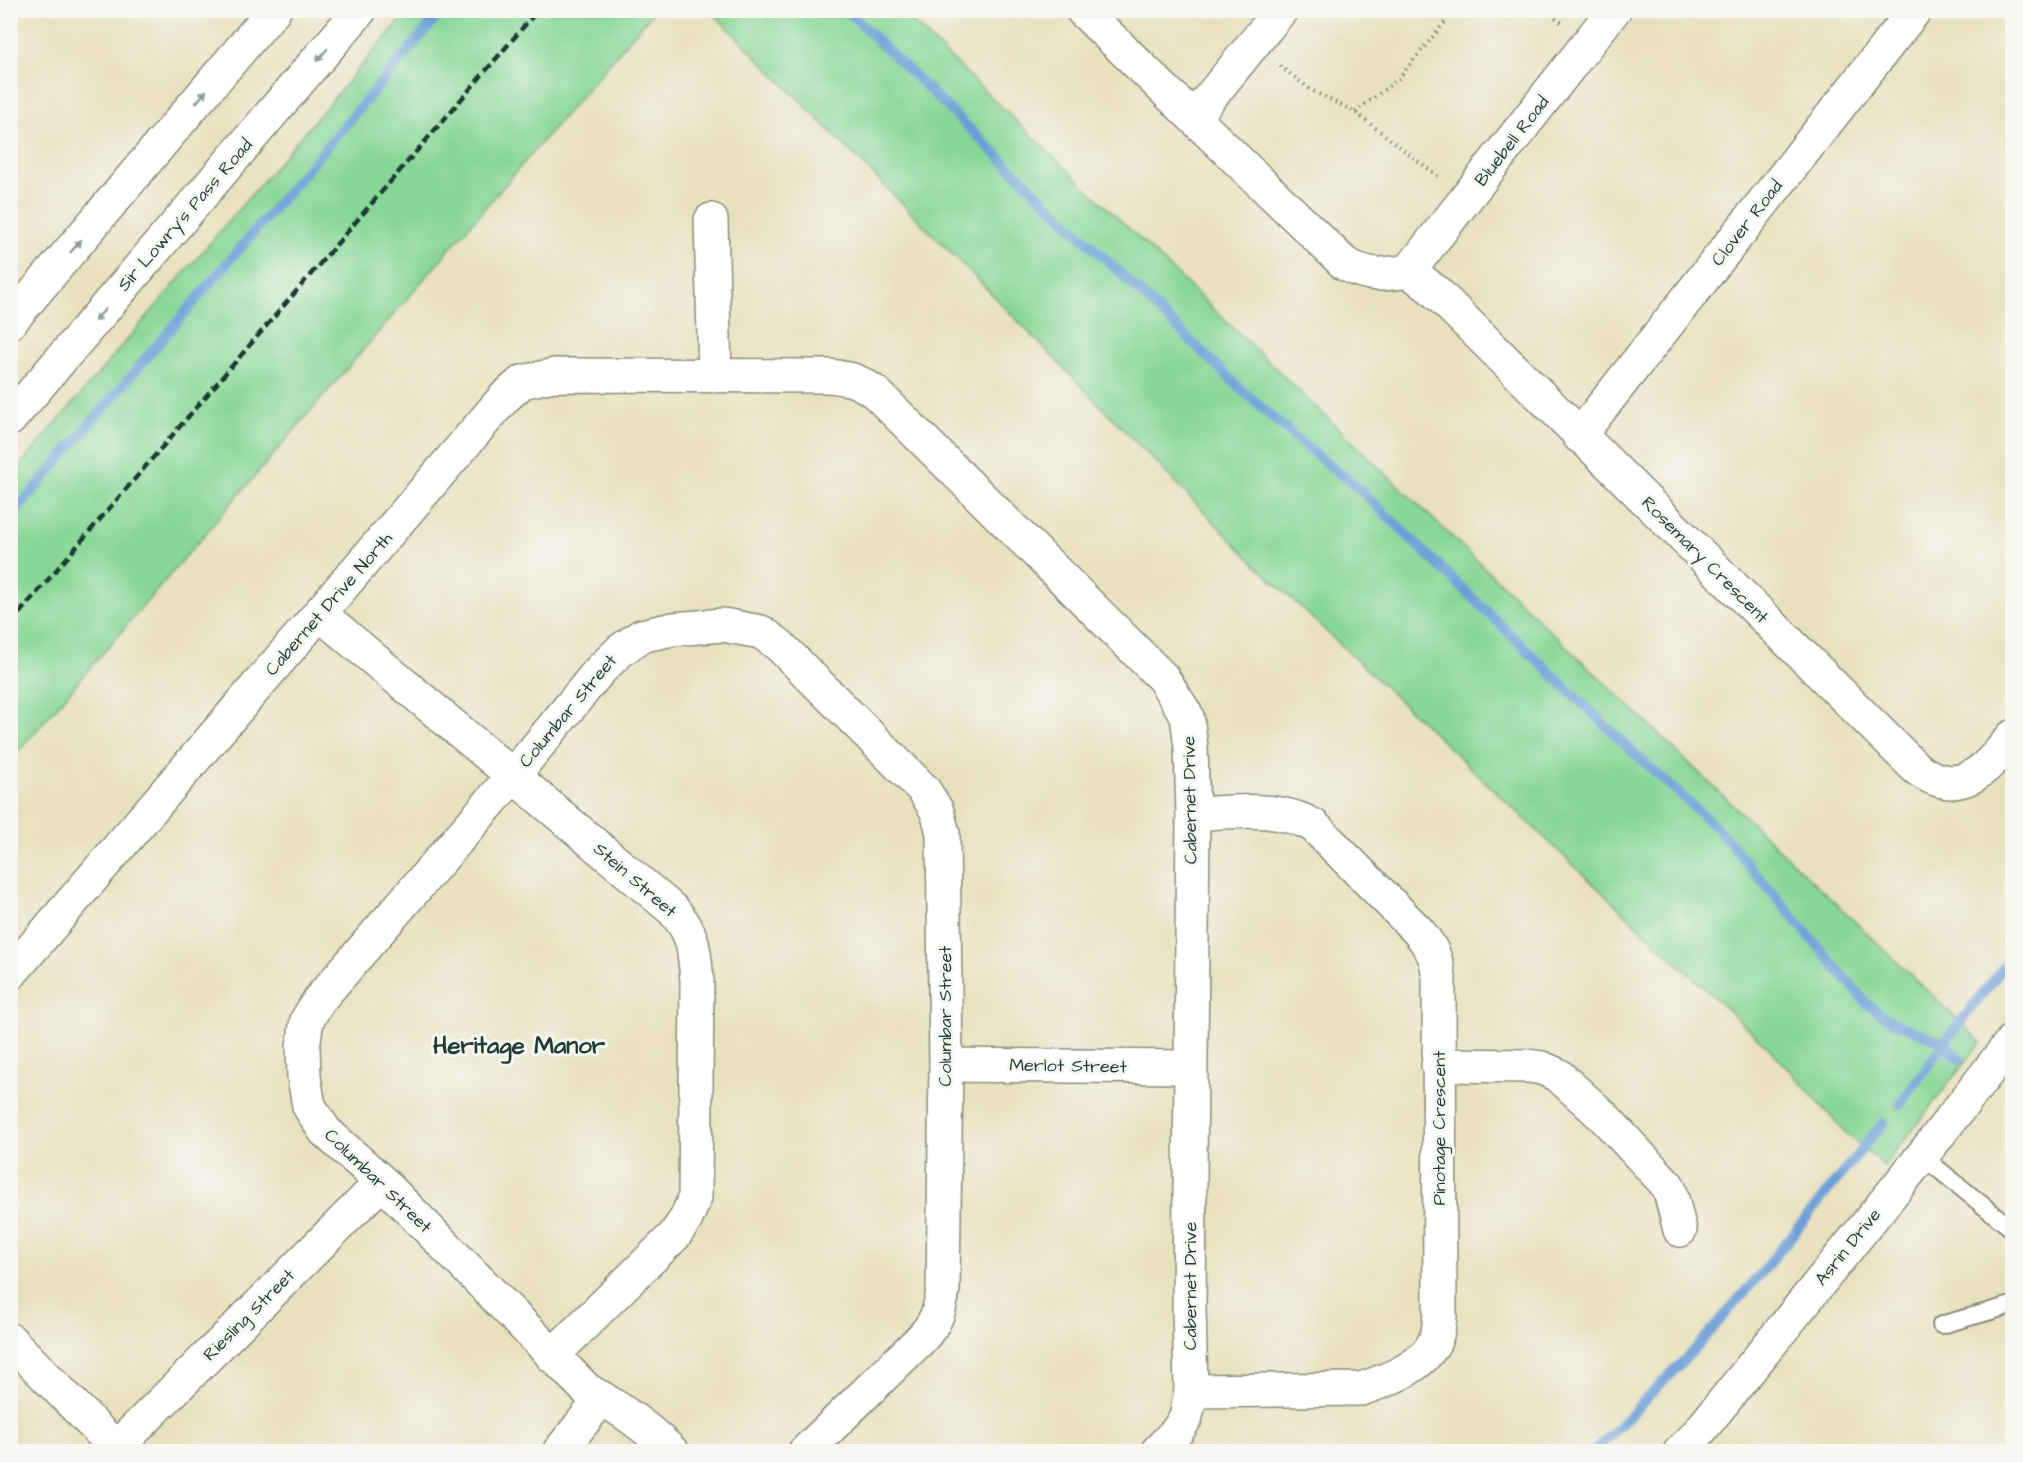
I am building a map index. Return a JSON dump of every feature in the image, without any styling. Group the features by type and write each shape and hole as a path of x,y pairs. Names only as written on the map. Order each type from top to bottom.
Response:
{"street":[{"path":"10,322 274,10"},
{"name":"Sir Lowry's Pass Road","path":"10,419 360,10"},
{"path":"1082,10 1346,264 1360,272 1374,275 1409,271"},
{"path":"1194,117 1281,10"},
{"name":"Bluebell Road","path":"1409,271 1614,10"},
{"name":"Clover Road","path":"1579,436 1915,10"},
{"path":"711,220 715,375"},
{"name":"Rosemary Crescent","path":"1409,271 1435,291 1579,436 1924,774 1944,781 1971,778 1984,770 2013,737"},
{"name":"Cabernet Drive North","path":"10,974 504,398 522,382 554,375 715,375"},
{"name":"Cabernet Drive","path":"715,375 828,376 852,379 877,394 1163,678 1187,716 1191,747 1193,814 1190,1068 1191,1391 1186,1417 1178,1430 1157,1452"},
{"name":"Stein Street","path":"320,614 673,910 686,925 693,945 697,981 694,1197 686,1219 674,1236 552,1356"},
{"name":"Columbar Street","path":"672,1452 655,1435 620,1408 588,1390 382,1182 325,1131 309,1106 304,1077 303,1047 307,1020 319,1000 512,777 600,670 621,650 641,636 673,628 723,626 760,632 779,645 924,790 937,811 943,843 946,1065 943,1289 940,1307 933,1325 920,1340 805,1452"},
{"name":"Pinotage Crescent","path":"1191,1391 1361,1389 1385,1381 1410,1368 1430,1350 1437,1335 1440,1316 1439,977 1431,947 1314,826 1301,818 1264,811 1193,814"},
{"name":"Asrin Drive","path":"1680,1452 1695,1437 2013,1041"},
{"name":"Merlot Street","path":"946,1065 1190,1068"},
{"path":"1438,1065 1528,1066 1542,1068 1558,1076 1605,1118 1669,1187 1680,1230"},
{"name":"Riesling Street","path":"116,1450 382,1182"},
{"path":"10,1340 116,1450"},
{"path":"559,1452 602,1398"}],"lane":[{"path":"1922,1156 2013,1229"},
{"path":"1941,1325 2013,1305"}],"path":[{"path":"1354,112 1398,79 1455,10"},
{"path":"1253,45 1311,90 1354,112 1467,198"}],"green space":[{"path":"408,11 654,11 11,760 11,476"},
{"path":"711,11 901,11 1981,1042 1884,1166 1847,1134 1771,1050 1257,566"}],"waterway":[{"path":"10,518 443,10"},
{"path":"846,10 1245,393 1305,446 1356,486 1631,750 1717,828 1868,1005 1891,1021 1944,1043 1960,1060"},
{"path":"1900,1104 2012,956"},
{"path":"1594,1452 1696,1348 1763,1271 1883,1123"}],"railway":[{"path":"10,624 538,10"}],"district":[{"name":"Heritage Manor","path":"519,1046"}]}
